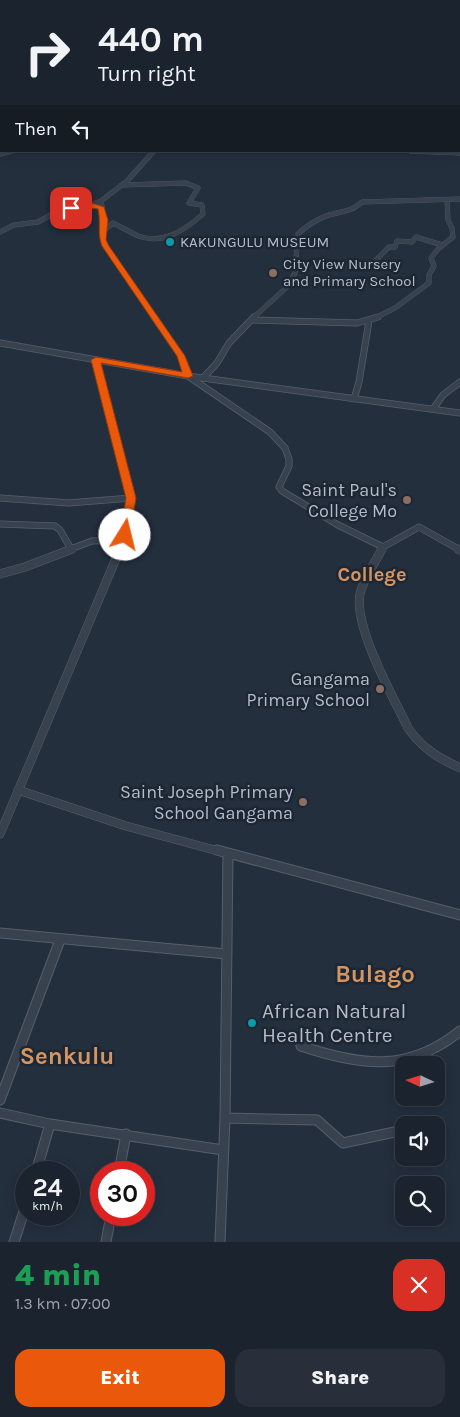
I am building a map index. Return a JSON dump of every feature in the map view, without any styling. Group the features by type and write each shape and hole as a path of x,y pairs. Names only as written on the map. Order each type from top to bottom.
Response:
{"street":[{"path":"0,232 14,225 38,222 61,209 92,205 101,201 153,152"},
{"path":"435,152 460,153"},
{"path":"103,231 113,223 140,236 163,238 186,229 203,214 202,205 188,202 195,195 198,188 186,183 120,185"},
{"path":"202,378 217,363 229,343 260,309 287,287 297,264 298,234 303,229 331,214 351,211 362,202 460,199"},
{"path":"252,320 340,324 369,321 406,300 429,283 429,275 434,266 431,258 436,249 452,237 452,228 448,220 447,200"},
{"path":"101,201 105,246 181,356 188,376 270,432 285,448 290,459 289,466 279,484 282,491 338,525 383,547"},
{"path":"92,205 101,207"},
{"path":"385,266 373,262 389,247 395,246 397,240 412,242 416,237 442,245"},
{"path":"354,399 359,386 365,348 370,331 369,321"},
{"path":"0,343 188,376 460,413"},
{"path":"0,834 124,540 131,498 96,360"},
{"path":"433,409 442,395 460,382"},
{"path":"0,498 69,503 131,498"},
{"path":"0,524 55,526 60,530 70,549"},
{"path":"460,550 419,527 383,547 360,592 364,635 408,728 427,752 460,768"},
{"path":"0,574 100,540 124,540"},
{"path":"18,790 68,809 460,915"},
{"path":"220,1242 225,1118 228,853"},
{"path":"0,933 227,954"},
{"path":"0,1100 60,940"},
{"path":"301,1046 334,1058 371,1063 405,1061 439,1048 449,1042 460,1031"},
{"path":"0,1113 50,1124 223,1150"},
{"path":"225,1118 318,1120 343,1143 395,1132"},
{"path":"39,1161 50,1124"},
{"path":"121,1161 126,1134"},
{"path":"14,1242 19,1226"},
{"path":"106,1242 109,1226"}],"place":[{"name":"KAKUNGULU MUSEUM","path":"170,242"},
{"name":"City View Nursery and Primary School","path":"273,273"},
{"name":"Saint Paul's College Mo","path":"407,500"},
{"name":"Gangama Primary School","path":"380,689"},
{"name":"Saint Joseph Primary School Gangama","path":"303,802"},
{"name":"African Natural Health Centre","path":"252,1023"}],"district":[{"name":"College","path":"372,574"},
{"name":"Bulago","path":"375,974"},
{"name":"Senkulu","path":"67,1056"}],"route":[{"path":"71,208 92,205 101,207 105,223 102,235 105,246 181,356 188,376 96,360 131,498 125,535"}]}
